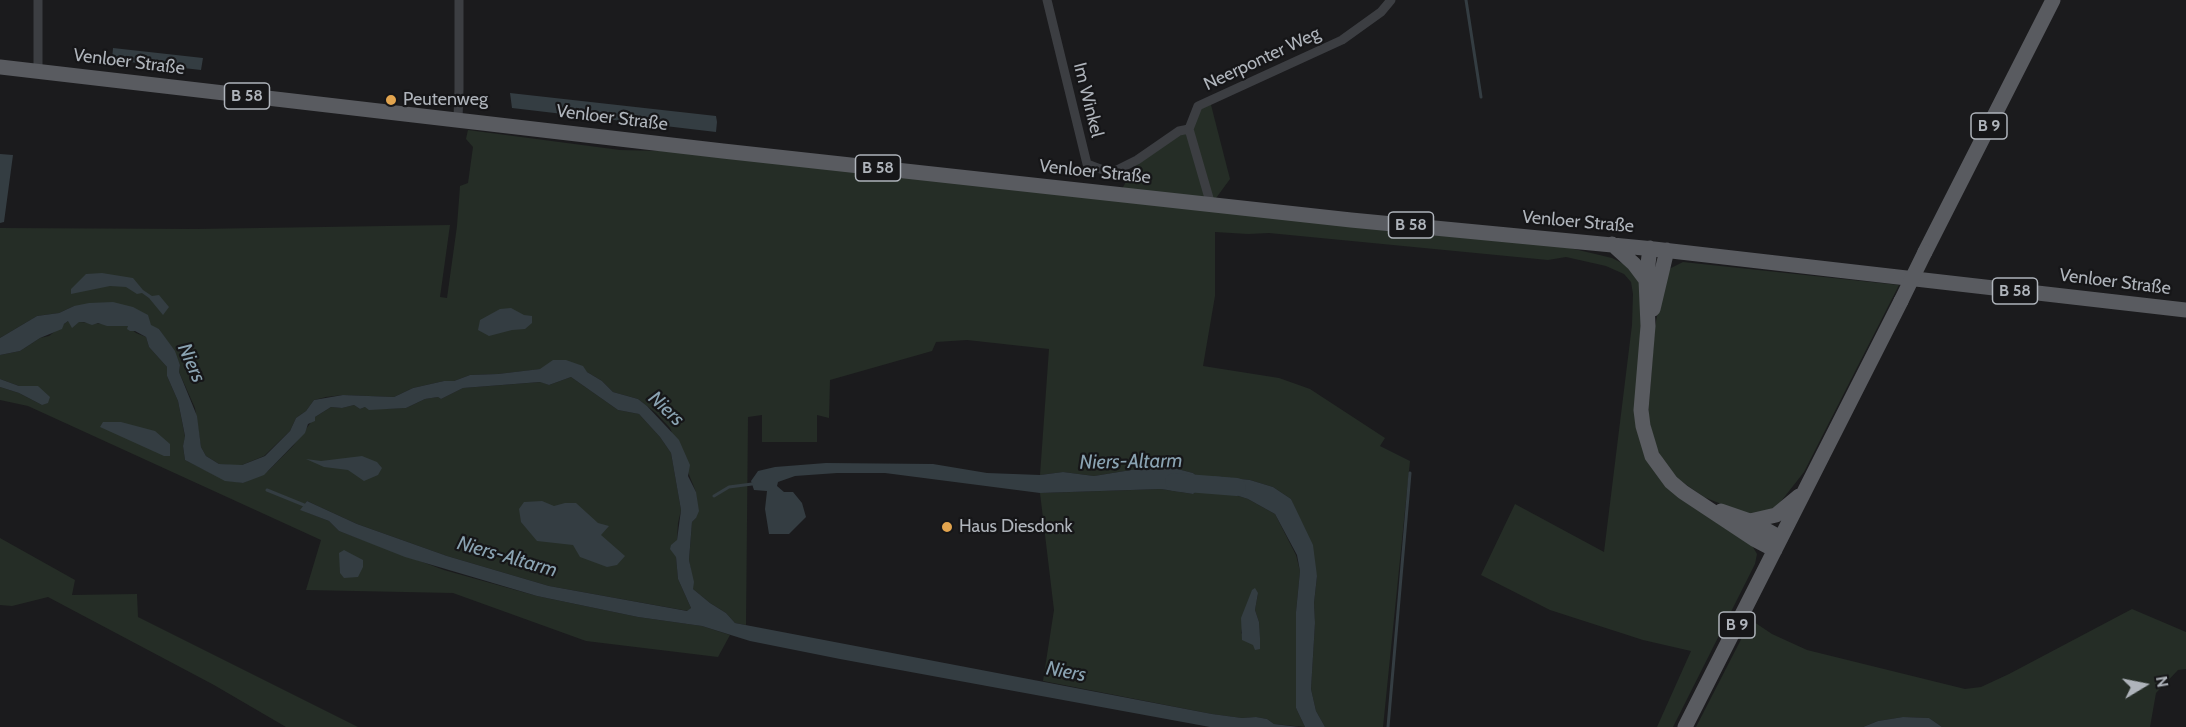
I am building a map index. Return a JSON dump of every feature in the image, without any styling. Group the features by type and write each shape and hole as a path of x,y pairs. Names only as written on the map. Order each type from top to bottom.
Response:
{"main road":[{"name":"B 9","path":"1684,727 2053,0"},
{"name":"Venloer Straße","path":"0,67 723,151 1211,205 1650,248 2186,310"},
{"path":"1612,244 1634,264 1646,280"},
{"path":"1650,248 1646,280 1648,326 1641,410 1646,441 1652,456 1671,482 1696,501 1754,539 1778,544"},
{"path":"1648,326 1667,250"},
{"path":"1750,522 1776,515 1804,492"},
{"path":"1696,501 1750,522 1778,544"}],"street":[{"path":"38,0 38,71"},
{"path":"458,119 459,0"},
{"name":"Im Winkel","path":"1047,0 1087,164 1111,173 1137,160 1179,131 1189,129"},
{"name":"Neerponter Weg","path":"1189,129 1198,106 1342,40 1381,12 1392,0"},
{"path":"1189,129 1211,205"}],"shaded area":[{"path":"113,48 203,58 201,70 112,60"},
{"path":"510,93 716,116 716,132 512,108"},
{"path":"1210,101 1230,179 1211,205 1119,195 1137,160 1189,129 1198,106"},
{"path":"468,130 620,150 744,153 1570,248 1612,258 1626,265 1640,282 1641,326 1636,427 1646,458 1750,542 1757,554 1755,564 1673,727 1657,727 1691,651 1643,640 1550,610 1481,575 1515,504 1604,552 1632,325 1633,294 1631,282 1624,274 1606,266 1566,257 1548,260 1269,233 1215,232 1215,296 1203,366 1279,378 1310,389 1385,438 1380,446 1410,461 1383,727 1325,727 1316,711 1311,689 1317,576 1291,499 1273,487 1250,480 1214,476 1214,488 1248,499 1275,514 1296,555 1300,571 1296,612 1296,708 1305,727 1274,724 1267,719 1256,717 1242,718 1212,714 1043,681 1054,610 1040,493 1161,489 1193,494 1199,489 1200,479 1193,473 1162,465 1094,476 1063,472 1040,475 1049,349 967,340 936,342 932,351 830,380 829,418 817,415 817,442 762,442 762,415 748,417 746,625 735,623 726,613 693,589 689,560 692,522 696,518 696,492 670,428 638,399 613,392 602,381 587,372 541,369 470,375 454,381 413,388 394,397 343,395 314,400 306,411 296,418 290,431 264,456 242,465 229,465 219,464 206,456 201,447 195,408 179,372 180,365 159,329 74,306 59,313 37,316 0,338 0,228 196,229 450,225 440,297 447,298 460,186 468,183 473,147 466,139","holes":["1258,593 1255,610 1259,622 1260,649 1241,633"]},
{"path":"0,154 13,155 4,222 0,223"},
{"path":"1683,262 1899,285 1804,472 1775,509 1748,515 1704,497 1678,479 1664,462 1656,447 1648,417 1655,326 1669,269"},
{"path":"102,273 133,278 143,290 152,296 159,295 169,307 163,315 149,298 126,287 110,286 71,294 71,289 86,274"},
{"path":"113,302 133,307 148,315 151,325 159,329 175,351 180,365 179,372 197,416 201,447 206,456 219,464 242,465 265,456 290,431 296,418 306,411 314,400 343,395 394,397 413,388 454,381 470,375 540,369 553,360 566,360 583,366 587,372 602,381 613,392 638,399 679,440 690,465 688,476 696,492 699,511 692,522 689,560 694,582 693,589 726,613 735,623 1212,714 1242,718 1256,717 1267,719 1274,724 1299,727 1210,727 840,659 750,641 702,626 638,617 537,596 405,557 339,531 329,521 300,510 307,501 357,524 447,556 549,586 687,611 691,608 678,579 676,557 670,549 677,540 681,510 671,453 639,414 618,410 571,377 549,385 540,382 463,388 441,399 438,397 425,399 406,408 369,410 365,407 360,409 354,405 342,408 331,407 308,424 305,433 264,475 243,483 225,481 185,460 183,446 185,436 178,401 167,376 167,367 149,347 146,337 130,331 127,329 128,326 107,326 98,323 92,325 79,322 72,328 68,321 62,329 40,338 20,351 0,355 0,338 37,316 59,313 74,306 89,303"},
{"path":"511,308 524,315 532,316 532,323 525,329 489,336 478,330 480,320 500,309"},
{"path":"68,321 128,326 136,333 146,337 149,347 167,367 167,376 178,401 185,437 183,446 185,460 225,480 243,483 268,471 293,446 315,417 331,407 342,408 354,405 360,409 365,407 406,408 425,399 438,397 441,399 463,388 541,382 549,385 571,377 618,410 639,414 671,453 681,510 676,557 678,579 691,608 688,611 549,586 447,556 357,524 307,501 301,510 329,521 339,531 444,570 537,596 638,617 702,626 730,635 718,657 586,641 453,593 306,590 321,540 28,406 0,400 0,387 19,393 42,405 38,386 19,386 0,379 0,355 20,351 40,338 49,336"},
{"path":"0,379 19,386 38,386 50,397 48,403 42,405 19,393 0,387"},
{"path":"103,422 121,422 155,431 170,444 170,456 164,456 100,427"},
{"path":"362,456 377,462 382,468 378,475 364,481 348,470 324,467 306,459 321,461"},
{"path":"826,463 933,464 987,473 1040,475 1063,472 1094,476 1162,465 1193,473 1200,479 1199,489 1193,494 1161,489 1040,493 885,473 795,476 778,482 777,486 784,492 793,492 802,503 806,517 789,534 769,534 765,509 767,491 754,490 751,481 758,471 775,467"},
{"path":"1214,476 1250,480 1273,487 1291,499 1313,545 1317,576 1311,689 1316,711 1325,727 1305,727 1296,708 1296,612 1300,571 1297,555 1275,514 1248,499 1214,488"},
{"path":"542,501 554,506 576,503 598,523 609,526 601,535 625,556 617,565 607,567 580,557 573,545 537,541 521,522 519,509 524,502"},
{"path":"0,538 75,580 72,595 137,594 138,617 358,727 286,727 214,685 48,597 12,606 0,605"},
{"path":"344,550 363,560 363,567 358,577 344,578 340,573 339,553"},
{"path":"1255,588 1258,593 1255,610 1259,622 1260,649 1255,650 1253,645 1242,640 1241,618 1252,590"},
{"path":"2132,609 2186,632 2186,669 2178,670 2156,693 2150,727 1942,727 1929,718 1903,717 1878,721 1863,727 1696,727 1751,620 1772,634 1807,650 1965,689 1981,687 2009,674"},
{"path":"1903,717 1929,718 1942,727 1863,727 1878,721"}],"waterway":[{"path":"1466,0 1481,97"},
{"path":"1388,727 1410,473"},
{"name":"Niers-Altarm","path":"1174,482 1237,487"},
{"path":"714,496 729,487 752,484"},
{"path":"267,490 304,505"}],"place":[{"name":"Peutenweg","path":"391,100"},
{"name":"Haus Diesdonk","path":"947,527"}],"water label":[{"name":"Niers","path":"191,363"},
{"name":"Niers","path":"666,409"},
{"name":"Niers","path":"1066,672"}]}
